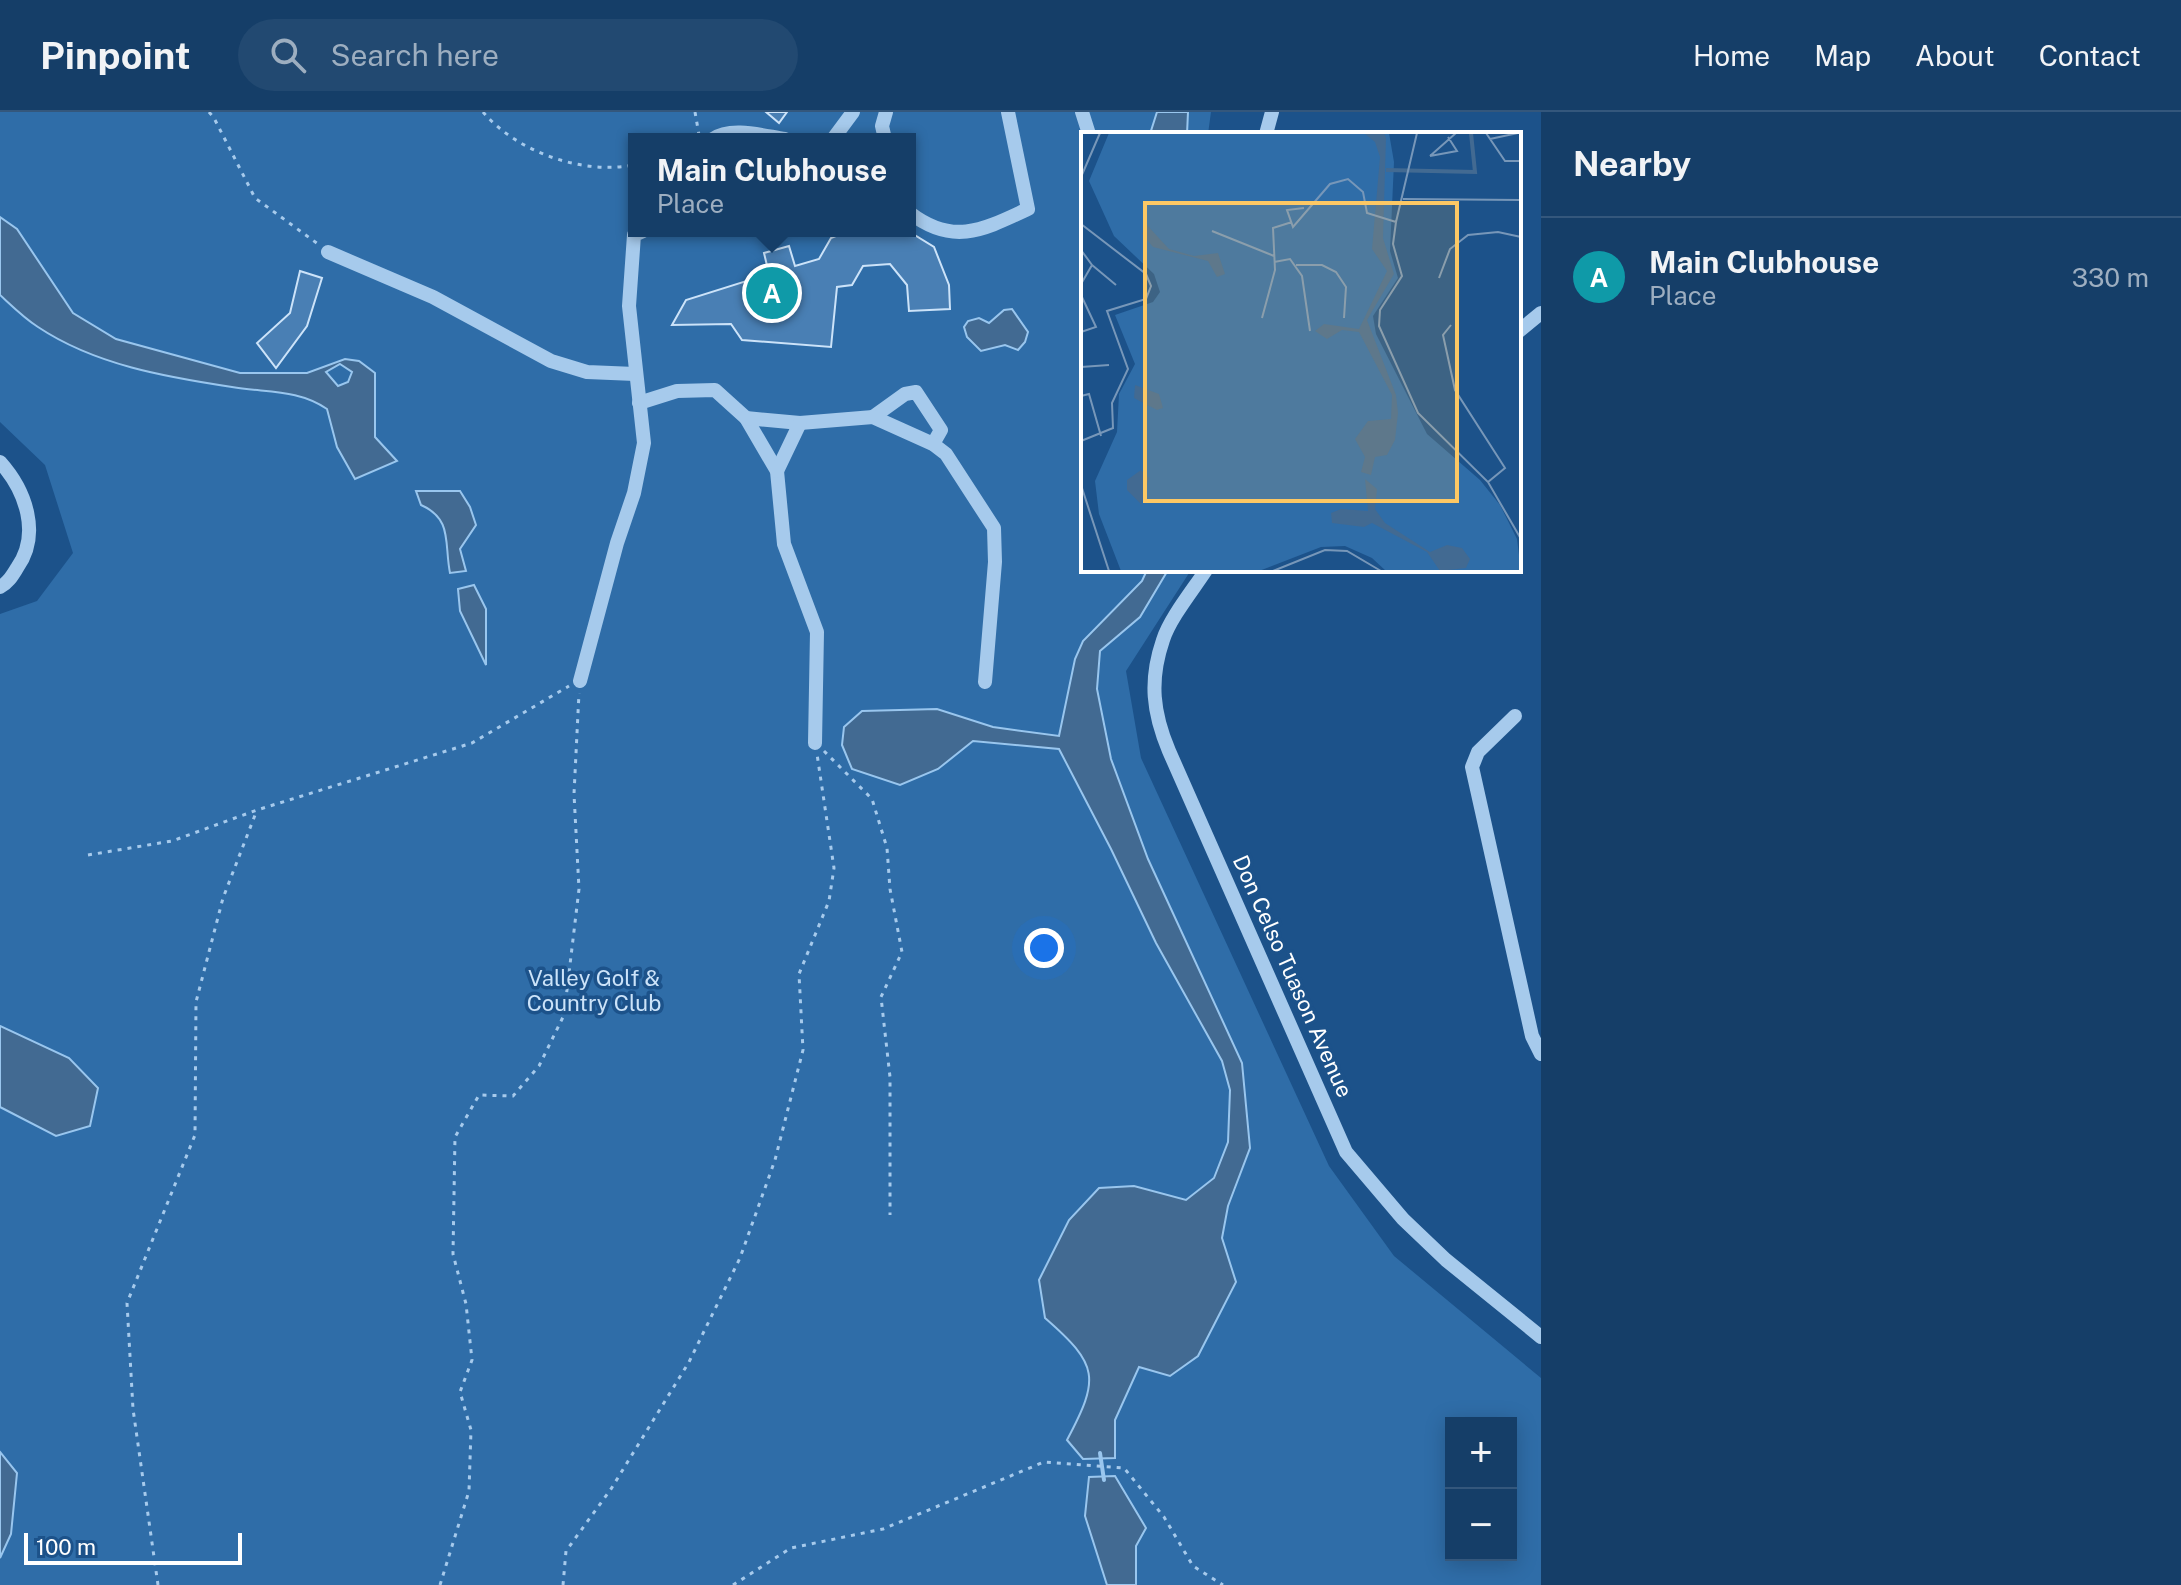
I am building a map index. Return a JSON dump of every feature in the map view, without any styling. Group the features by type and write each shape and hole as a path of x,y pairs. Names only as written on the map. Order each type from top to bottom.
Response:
{"street":[{"path":"837,133 853,112"},
{"path":"884,112 884,133"},
{"path":"916,218 927,226 952,234 982,228 1028,209 1008,112"},
{"path":"1082,112 1088,132"},
{"path":"1267,132 1272,112"},
{"path":"580,681 617,543 634,493 644,443 629,306 634,237"},
{"path":"328,252 433,297 551,361 587,372 635,374"},
{"path":"1521,329 1541,313"},
{"path":"639,403 677,391 715,390 746,418 777,471 784,544 817,632 815,743"},
{"path":"873,417 905,394 916,392 941,430 933,444"},
{"path":"746,418 800,423 873,417 933,444 946,454 994,528 995,562 985,682"},
{"path":"777,471 800,423"},
{"path":"0,462 21,495 31,521 26,555 6,584 0,587"},
{"name":"Don Celso Tuason Avenue","path":"1205,572 1163,638 1157,666 1156,719 1169,751 1346,1152 1403,1219 1446,1260 1541,1337"},
{"path":"1515,716 1478,752 1472,767 1532,1036 1541,1054"}],"path":[{"path":"209,112 255,198 328,252"},
{"path":"483,112 513,141 574,163 617,168 628,166"},
{"path":"695,112 699,133"},
{"path":"88,855 172,841 257,810 472,743 580,681"},
{"path":"440,1585 469,1491 471,1430 460,1392 472,1360 466,1304 453,1254 455,1137 479,1095 513,1096 539,1066 564,1015 579,889 574,794 580,681"},
{"path":"815,743 872,799 887,848 890,889 902,952 881,997 890,1077 890,1215"},
{"path":"563,1585 566,1551 611,1489 689,1362 740,1258 775,1160 803,1050 799,974 829,901 834,868 815,743"},
{"path":"158,1585 133,1409 127,1303 195,1135 196,1002 223,898 257,810"},
{"path":"733,1585 791,1548 883,1529 1044,1462 1124,1468 1164,1517 1193,1566 1223,1585"}],"green space":[{"name":"Valley Golf & Country Club","path":"0,112 1211,112 1208,132 1081,132 1081,572 1190,572 1126,671 1141,758 1329,1166 1394,1256 1541,1378 1541,1585 0,1585 0,614 37,601 73,553 45,465 0,422"}],"shaded area":[{"path":"1157,112 1188,112 1187,132 1151,132"},
{"path":"0,217 17,229 73,313 116,339 240,373 307,373 345,359 359,361 375,373 375,437 397,461 355,479 337,447 327,409 316,403 293,395 157,374 107,360 38,327 0,295","holes":["340,364 352,372 348,382 338,386 326,372"]},
{"path":"1012,309 1028,332 1018,350 1005,345 981,351 967,337 964,327 968,321 979,318 989,323 1004,310"},
{"path":"416,491 460,491 470,507 476,525 460,549 466,571 450,573 443,525 438,517 421,505"},
{"path":"1146,572 1167,572 1140,617 1100,651 1097,689 1111,759 1148,859 1242,1063 1250,1148 1228,1206 1222,1238 1236,1282 1198,1356 1170,1376 1139,1367 1115,1420 1115,1458 1083,1459 1067,1440 1085,1401 1089,1373 1076,1348 1045,1318 1039,1280 1069,1220 1099,1188 1134,1186 1186,1200 1214,1178 1228,1142 1230,1090 1222,1061 1156,943 1059,749 973,741 938,769 900,785 852,769 842,745 844,727 862,711 937,709 993,727 1059,736 1075,659 1083,641 1142,581"},
{"path":"474,585 486,609 486,665 460,611 458,589"},
{"path":"0,1026 69,1058 98,1088 90,1126 56,1136 0,1107"},
{"path":"0,1452 17,1473 11,1534 0,1558"},
{"path":"1115,1476 1146,1528 1136,1546 1136,1585 1107,1585 1085,1516 1089,1477"}],"building":[{"path":"766,112 787,112 779,123"},
{"path":"916,236 934,247 949,285 950,309 909,311 907,285 890,264 863,266 852,285 837,287 831,347 742,340 731,324 672,325 686,300 769,274 764,253 789,246 795,266 819,259 831,238"},
{"path":"300,271 322,278 307,326 276,368 257,343 290,313"}],"waterway":[{"path":"1100,1453 1104,1480"}],"place":[{"name":"Main Clubhouse","path":"772,293"}]}
